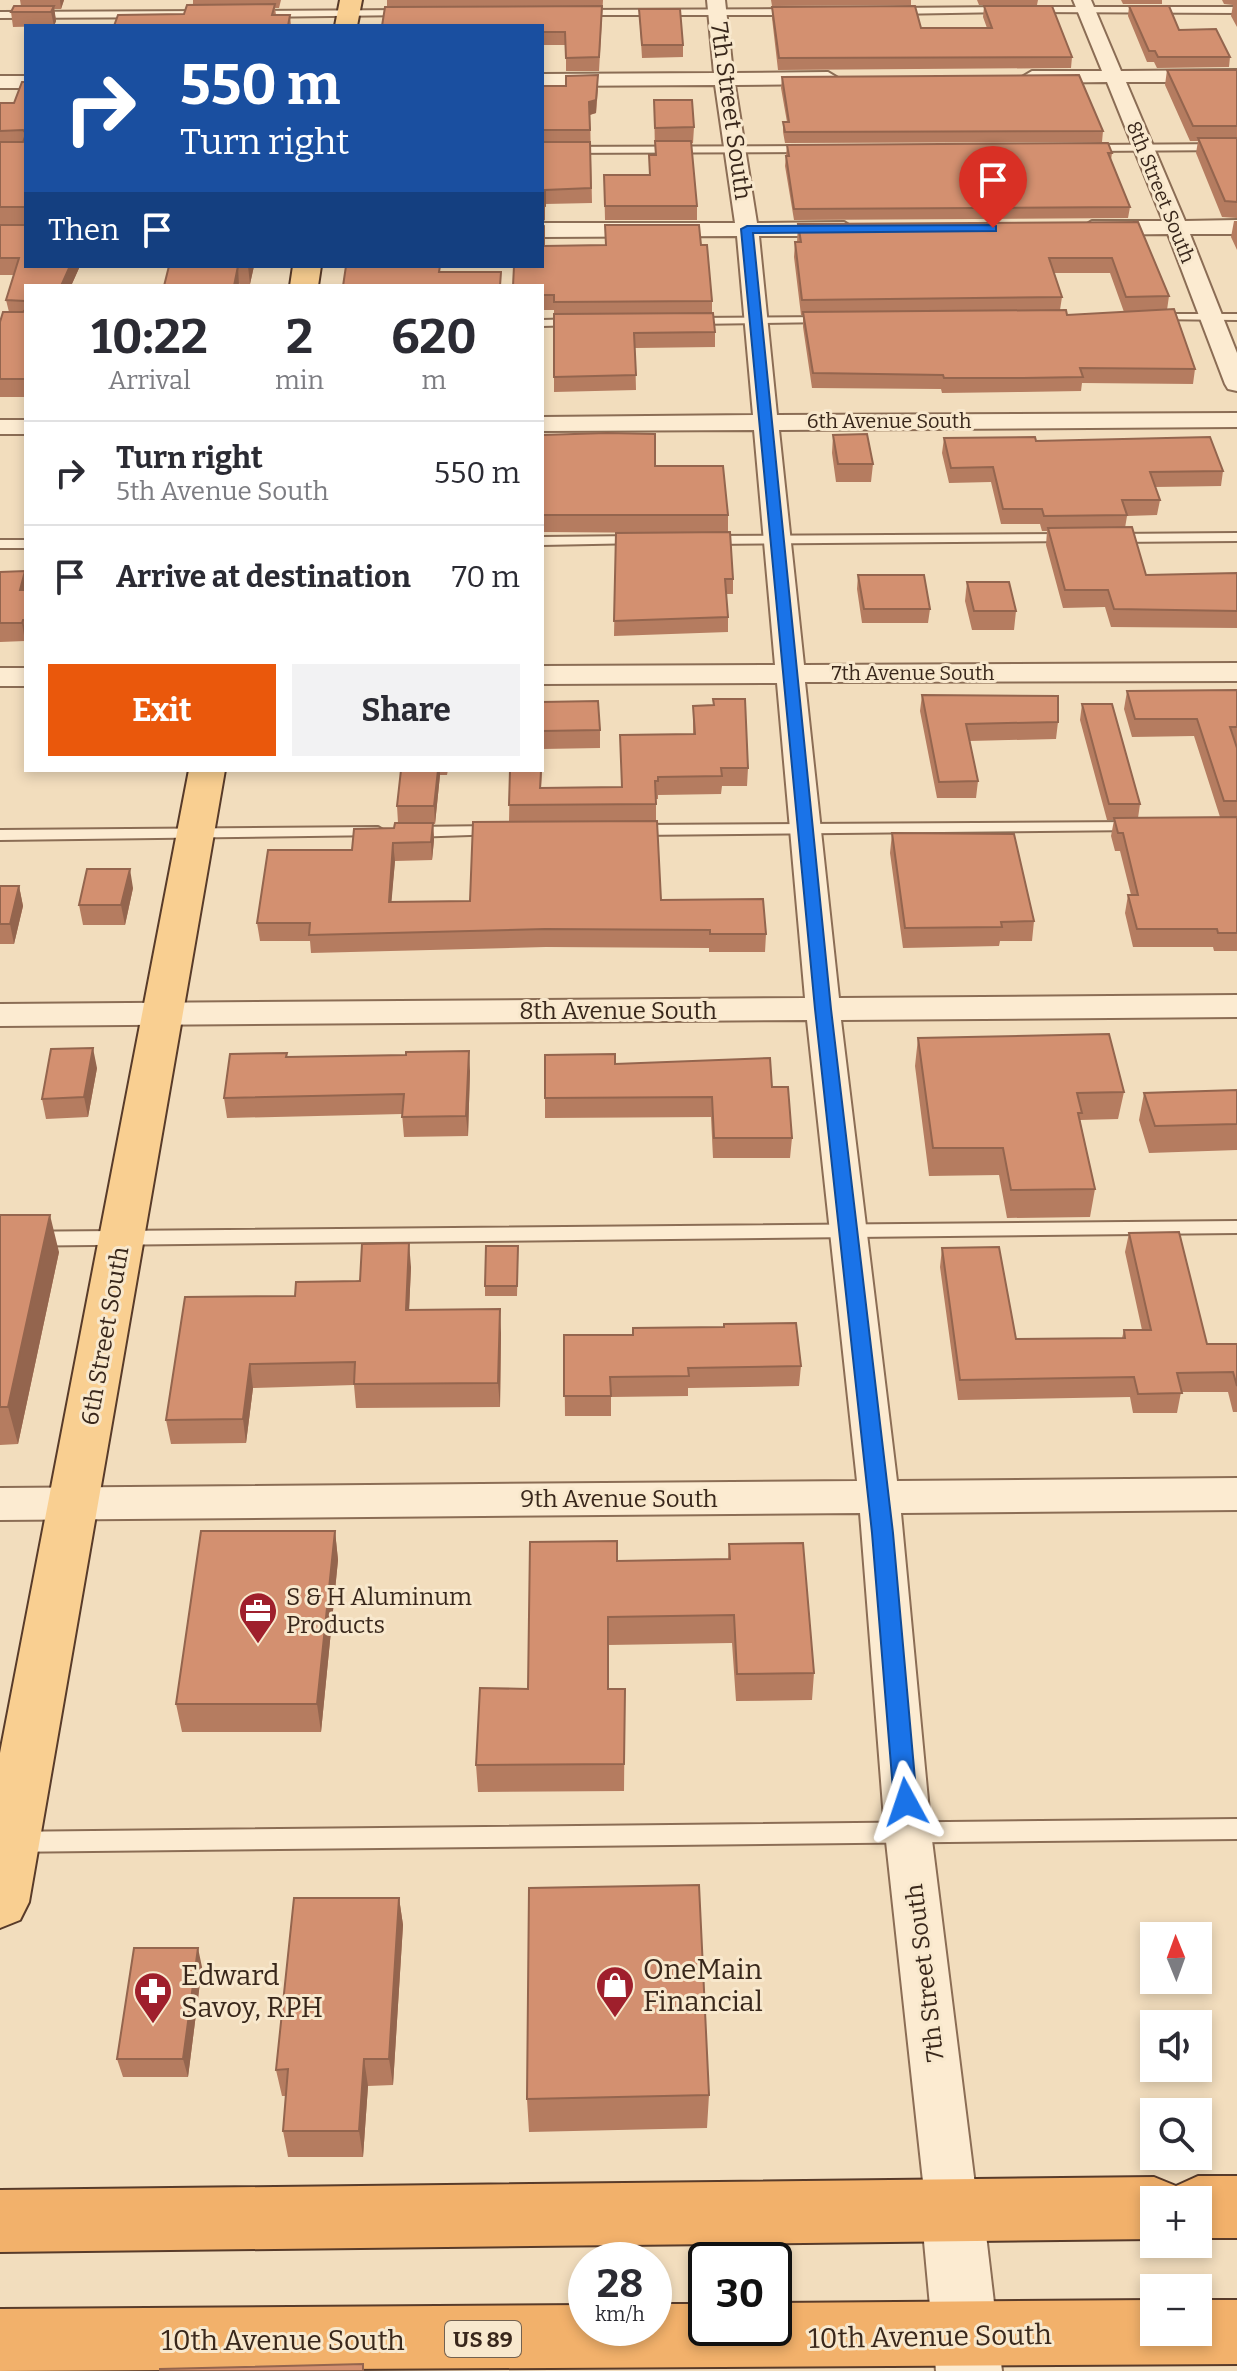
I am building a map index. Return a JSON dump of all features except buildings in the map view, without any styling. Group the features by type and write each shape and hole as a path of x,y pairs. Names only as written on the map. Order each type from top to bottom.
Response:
{"highway":[{"path":"1212,2207 1237,2207"},
{"path":"0,2221 1140,2208"},
{"name":"10th Avenue South","path":"0,2342 967,2353 1237,2332"}],"main road":[{"name":"6th Street South","path":"0,1902 5,1842 75,1503 207,772"}],"street":[{"name":"8th Street South","path":"1084,5 1177,228 1237,384"},
{"name":"7th Street South","path":"717,6 724,79 747,229 823,1009 879,1498 908,1832 967,2353"},
{"path":"1020,77 1237,76"},
{"path":"544,80 848,78"},
{"path":"0,82 24,82"},
{"path":"1065,228 1237,227"},
{"path":"544,230 858,229"},
{"name":"6th Avenue South","path":"544,424 1237,420"},
{"path":"0,427 24,427"},
{"name":"7th Avenue South","path":"544,675 1237,672"},
{"path":"0,677 24,677"},
{"name":"8th Avenue South","path":"0,1015 1237,1006"},
{"name":"9th Avenue South","path":"0,1504 1237,1494"}],"lane":[{"path":"886,11 1084,5 1237,10"},
{"path":"564,13 717,6 810,12"},
{"path":"247,14 425,13"},
{"path":"0,15 216,14"},
{"path":"1080,148 1237,147"},
{"path":"544,150 829,149"},
{"path":"1132,318 1237,317"},
{"path":"678,321 848,320"},
{"path":"544,323 587,322"},
{"path":"1094,538 1237,537"},
{"path":"699,540 1078,538"},
{"path":"544,541 652,540"},
{"path":"0,544 24,544"},
{"path":"618,830 1157,827"},
{"path":"0,835 509,831"},
{"path":"0,1239 1237,1227"},
{"path":"5,1842 1237,1829"}],"place":[{"name":"S & H Aluminum Products","path":"258,1645"},
{"name":"OneMain Financial","path":"615,2019"},
{"name":"Edward Savoy, RPH","path":"153,2025"}],"route":[{"path":"906,1802 883,1533 823,1009 747,229 993,228"}]}
